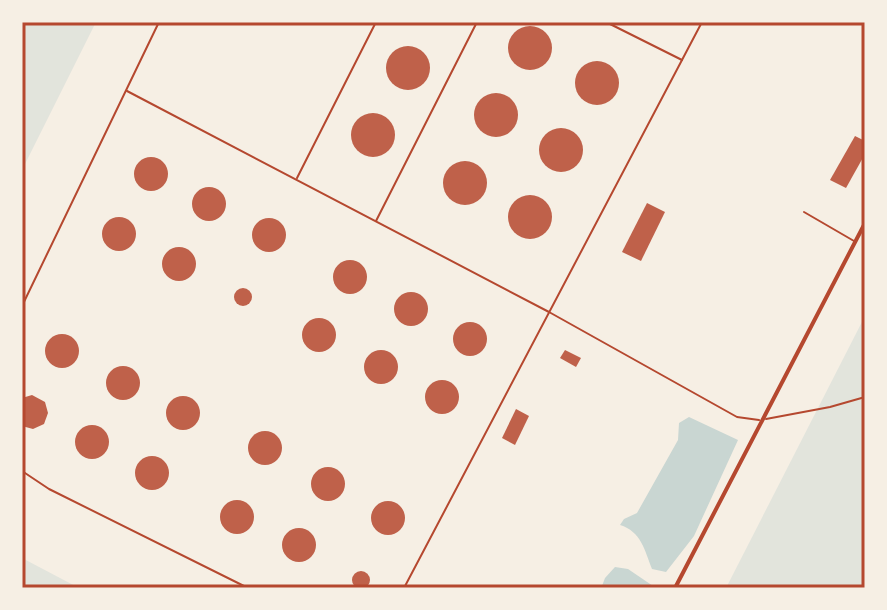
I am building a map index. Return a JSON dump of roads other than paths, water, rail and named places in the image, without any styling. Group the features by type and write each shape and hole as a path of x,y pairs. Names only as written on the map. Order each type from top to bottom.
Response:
{"street":[{"path":"675,588 865,223"}],"lane":[{"path":"22,306 159,22"},
{"path":"296,180 376,22"},
{"path":"376,222 477,22"},
{"path":"606,22 683,61"},
{"path":"404,588 702,22"},
{"path":"127,91 549,312 737,417 765,419 865,397"},
{"path":"804,212 856,242"},
{"path":"22,471 49,489 248,588"}]}
